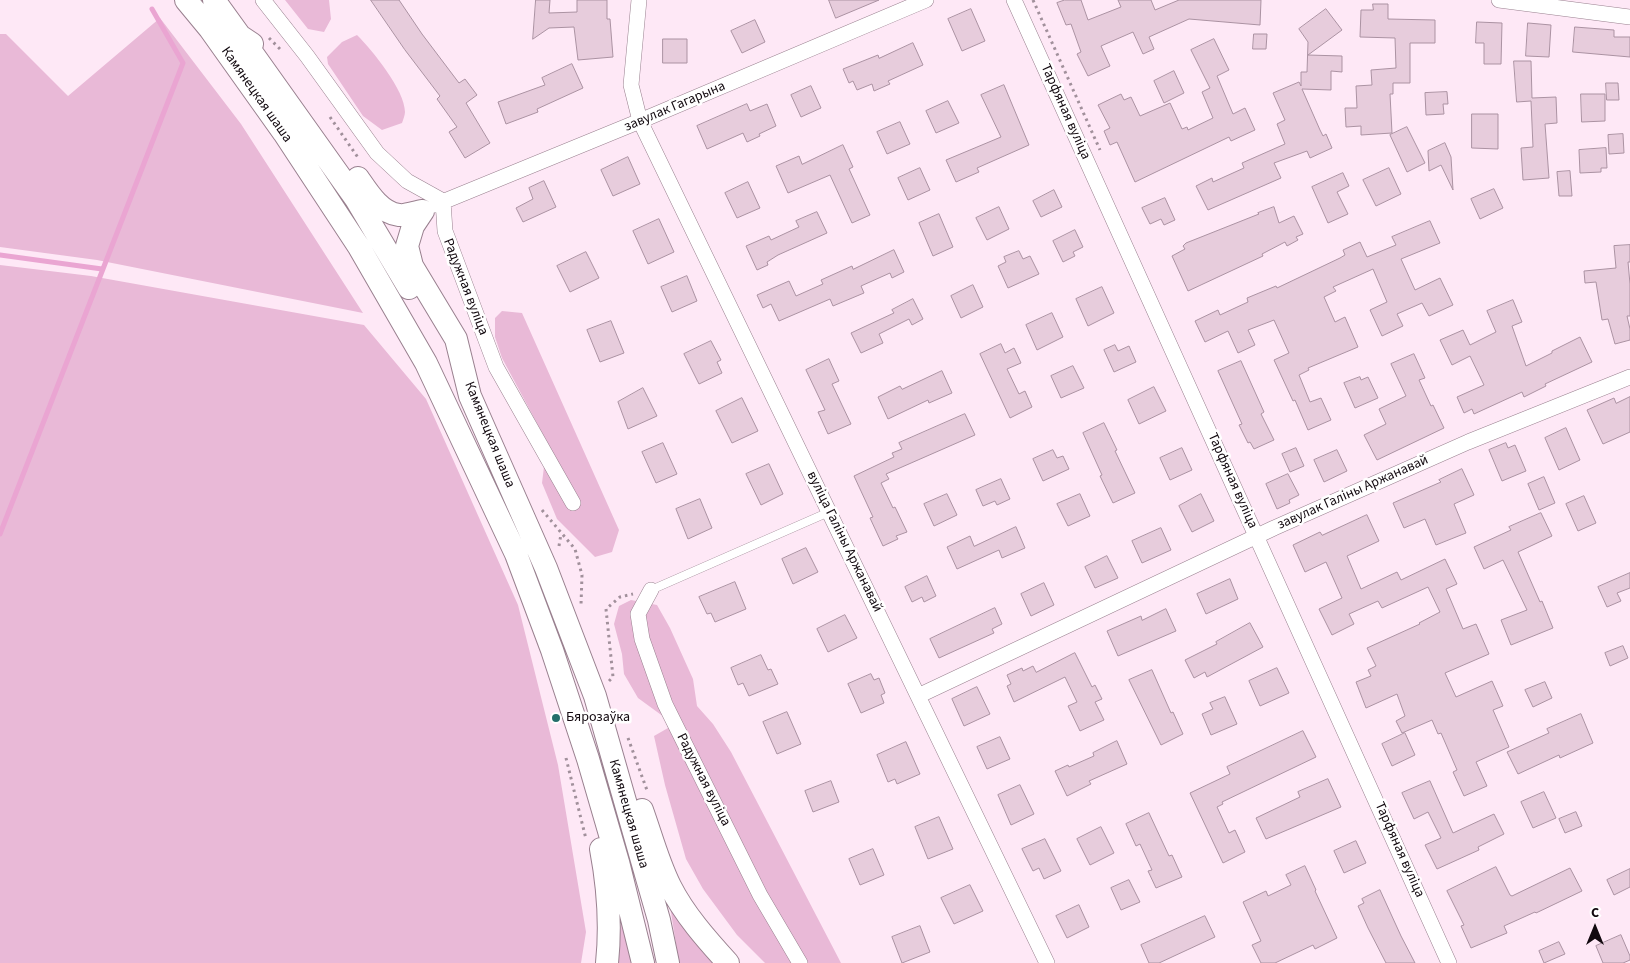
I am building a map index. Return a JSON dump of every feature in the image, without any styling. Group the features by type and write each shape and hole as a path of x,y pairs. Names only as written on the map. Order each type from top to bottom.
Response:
{"main road":[{"name":"Камянецкая шаша","path":"186,0 210,29 284,133 354,238 426,363 516,554 552,650 588,759 618,862 643,963"},
{"name":"Камянецкая шаша","path":"214,0 240,36 275,60 369,193 386,211 399,215 423,211"},
{"path":"240,36 356,199 388,251 470,396"},
{"name":"Камянецкая шаша","path":"423,211 412,226 406,246 412,266 456,339 470,396 600,690 659,920 668,963"},
{"path":"600,690 661,867 670,887 695,924 728,963"},
{"path":"588,759 589,798 606,878 609,923 607,963"}],"street":[{"path":"263,0 307,56 377,153 407,181 443,201"},
{"name":"вуліца Галіны Аржанавай","path":"639,0 631,85 640,121 1047,963"},
{"name":"завулак Гагарына","path":"423,211 926,0"},
{"name":"Тарфяная вуліца","path":"1014,0 1449,963"},
{"path":"1499,0 1630,17"},
{"name":"Радужная вуліца","path":"443,201 445,231 496,366 573,503"},
{"name":"завулак Галіны Аржанавай","path":"918,696 1256,536 1460,446 1630,377"},
{"name":"Радужная вуліца","path":"651,590 638,614 642,639 665,704 760,895 800,963"}],"lane":[{"path":"651,590 829,512"}],"path":[{"path":"560,534 558,545 562,554"},
{"path":"600,690 613,677 606,609 620,597"},
{"path":"565,754 588,848"}],"shaded area":[{"path":"285,0 329,0 331,19 324,32 308,29"},
{"path":"160,18 241,124 363,313 97,260 0,247 0,34 6,34 68,96"},
{"path":"357,35 379,60 400,93 405,112 402,123 382,130 363,116 328,64 327,57 342,42"},
{"path":"0,265 91,276 364,325 426,399 518,605 558,765 586,932 581,963 0,963"},
{"path":"502,311 522,313 619,530 612,552 595,557 557,519 542,483 547,442 502,358 495,337 495,318"},
{"path":"631,600 657,605 670,628 693,679 697,706 713,724 731,752 841,963 765,963 737,935 703,889 686,859 665,785 654,736 668,728 664,717 638,698 624,674 622,654 614,624 619,606"},
{"path":"670,906 717,963 679,963"},
{"path":"622,913 634,963 617,963"}],"building":[{"path":"371,0 399,0 459,83 465,79 477,95 466,103 490,143 465,158 449,132 457,127 437,99 440,96 405,50"},
{"path":"536,0 550,0 549,13 577,12 577,0 607,0 607,19 610,19 613,57 578,60 574,27 549,28 533,39"},
{"path":"829,0 879,0 836,18"},
{"path":"1065,0 1081,0 1088,20 1121,7 1118,0 1151,0 1155,10 1179,0 1261,0 1260,25 1189,19 1149,37 1154,49 1143,54 1133,32 1101,46 1110,66 1088,76 1077,54 1081,52 1071,24 1066,25 1057,3"},
{"path":"1373,4 1388,4 1388,19 1435,20 1435,43 1410,43 1410,83 1393,83 1393,94 1390,94 1392,133 1361,135 1361,126 1346,127 1345,108 1357,108 1356,86 1372,85 1371,70 1396,68 1395,38 1360,37 1361,10 1373,10"},
{"path":"971,9 985,41 962,51 948,19"},
{"path":"1326,9 1342,30 1308,55 1342,56 1342,72 1331,71 1331,90 1302,89 1323,136 1326,134 1332,148 1310,158 1307,151 1274,163 1281,178 1208,210 1196,186 1212,178 1213,182 1244,168 1242,163 1285,144 1277,124 1285,120 1273,93 1299,82 1301,86 1301,72 1307,72 1308,42 1299,29"},
{"path":"755,20 765,42 742,53 731,31"},
{"path":"1477,22 1502,23 1501,64 1484,64 1484,43 1476,43"},
{"path":"1528,23 1551,25 1549,57 1526,56"},
{"path":"1575,27 1614,30 1614,37 1630,37 1630,57 1573,52"},
{"path":"1254,34 1267,34 1266,49 1253,49"},
{"path":"663,39 687,39 687,63 663,63"},
{"path":"1214,39 1229,70 1217,76 1233,114 1245,108 1255,130 1231,141 1229,137 1135,182 1117,142 1110,145 1104,131 1110,128 1098,105 1121,94 1124,100 1131,97 1140,116 1170,103 1182,129 1187,127 1188,130 1213,118 1202,92 1210,88 1191,50"},
{"path":"913,43 923,65 888,81 890,84 874,91 872,84 857,90 853,81 849,83 843,69 878,55 879,58"},
{"path":"1514,61 1531,61 1532,98 1556,97 1557,123 1545,124 1549,178 1523,180 1521,148 1533,147 1531,101 1517,102"},
{"path":"572,64 583,88 537,109 538,112 506,124 498,102 545,85 542,78"},
{"path":"1174,71 1184,93 1164,103 1154,81"},
{"path":"1606,83 1618,83 1619,100 1607,100"},
{"path":"1004,85 1029,145 977,168 979,172 956,182 946,160 1001,137 981,95"},
{"path":"811,86 821,108 801,117 791,95"},
{"path":"1447,92 1448,104 1443,104 1444,114 1426,115 1425,93"},
{"path":"1581,94 1605,94 1605,121 1582,122"},
{"path":"948,101 959,123 936,133 926,111"},
{"path":"747,104 750,111 767,104 776,126 747,142 743,133 707,149 697,126"},
{"path":"1472,114 1498,114 1498,149 1472,148"},
{"path":"900,122 910,144 887,154 877,132"},
{"path":"1407,127 1425,163 1407,172 1390,135"},
{"path":"1623,134 1624,153 1609,154 1608,135"},
{"path":"1445,143 1451,157 1453,190 1441,165 1429,171 1428,151"},
{"path":"843,145 853,167 849,169 870,215 852,223 830,175 788,193 776,166 799,156 802,164"},
{"path":"1606,148 1607,168 1601,168 1601,172 1580,173 1579,150"},
{"path":"628,157 640,184 613,196 601,170"},
{"path":"920,168 930,190 908,200 898,178"},
{"path":"1389,168 1401,194 1376,206 1363,180"},
{"path":"1570,171 1572,196 1559,196 1557,172"},
{"path":"1343,173 1349,186 1337,192 1348,214 1328,223 1312,187"},
{"path":"544,181 556,207 523,222 516,208 533,199 529,188"},
{"path":"748,182 760,208 737,218 725,193"},
{"path":"1494,189 1503,208 1480,219 1471,199"},
{"path":"1054,190 1062,207 1041,217 1033,201"},
{"path":"1165,198 1175,220 1164,225 1161,219 1150,224 1142,208"},
{"path":"999,207 1009,229 987,240 976,218"},
{"path":"1274,207 1279,223 1294,216 1303,234 1296,237 1298,240 1287,246 1285,242 1262,254 1263,256 1188,291 1172,256 1185,249 1183,246 1186,243"},
{"path":"817,212 827,233 778,255 767,262 768,265 757,270 746,246 769,236 771,240 799,227 796,221"},
{"path":"939,214 953,247 933,256 919,223"},
{"path":"659,219 674,252 648,264 633,231"},
{"path":"1430,221 1440,243 1401,259 1415,290 1440,278 1453,305 1429,316 1422,303 1397,314 1403,326 1382,336 1370,310 1387,302 1373,269 1333,287 1336,291 1324,297 1335,322 1345,317 1358,347 1308,368 1309,370 1299,375 1310,402 1321,398 1331,420 1308,430 1274,360 1289,353 1274,320 1248,330 1255,345 1238,353 1228,331 1205,342 1195,321 1218,310 1220,315 1248,302 1247,298 1276,286 1277,288 1340,258 1345,255 1343,250 1360,242 1367,257 1396,245 1392,237"},
{"path":"1075,230 1083,247 1073,252 1075,256 1063,262 1053,241"},
{"path":"1630,245 1630,262 1628,262 1630,316 1627,316 1630,340 1615,344 1608,319 1602,320 1596,282 1585,283 1584,271 1616,268 1614,246"},
{"path":"894,250 904,272 892,278 890,273 861,286 864,293 833,306 830,299 779,321 771,304 763,308 757,295 789,281 796,296 823,284 821,280 852,266 853,269"},
{"path":"1019,251 1023,259 1030,256 1039,274 1008,288 998,266 1006,262 1004,257"},
{"path":"586,252 599,278 570,292 557,266"},
{"path":"687,276 697,301 672,312 661,287"},
{"path":"973,285 983,307 961,318 951,296"},
{"path":"1102,287 1114,313 1088,326 1076,299"},
{"path":"913,299 923,319 912,325 909,319 879,334 883,343 861,353 851,333 894,313 892,310"},
{"path":"1513,300 1522,322 1512,326 1526,366 1580,337 1592,362 1545,384 1546,386 1524,397 1522,392 1474,414 1472,409 1464,413 1457,397 1484,385 1470,356 1452,365 1440,340 1463,330 1470,345 1496,332 1487,311"},
{"path":"1052,313 1063,337 1037,350 1026,325"},
{"path":"611,321 624,353 600,362 587,330"},
{"path":"711,341 721,360 717,362 722,373 699,384 684,354"},
{"path":"1001,344 1005,353 1014,348 1021,363 1007,369 1019,394 1025,391 1032,407 1010,418 980,354"},
{"path":"1115,345 1118,351 1129,346 1136,362 1114,372 1104,350"},
{"path":"1414,354 1425,378 1419,380 1444,428 1377,460 1364,435 1386,424 1379,409 1406,396 1391,364"},
{"path":"829,359 839,381 832,384 851,424 828,434 818,412 825,410 806,370"},
{"path":"1241,361 1264,412 1261,414 1274,440 1254,449 1250,442 1248,443 1239,425 1242,424 1218,371"},
{"path":"1073,366 1084,388 1061,398 1051,376"},
{"path":"942,371 952,393 929,403 928,400 888,419 878,397 900,386 902,389"},
{"path":"1360,377 1361,380 1368,377 1378,398 1355,408 1344,383"},
{"path":"1154,387 1166,411 1139,424 1128,400"},
{"path":"643,388 657,416 628,429 618,402"},
{"path":"1630,397 1630,432 1603,444 1587,410 1614,398 1616,403"},
{"path":"742,398 758,431 732,443 716,411"},
{"path":"965,414 975,435 886,474 889,479 881,483 907,532 896,536 898,539 883,546 870,518 873,517 854,476 894,457 892,453 902,449 899,443"},
{"path":"1104,423 1135,493 1113,503 1083,433"},
{"path":"1566,428 1580,460 1559,470 1545,438"},
{"path":"663,443 677,474 656,483 642,452"},
{"path":"1506,443 1508,448 1515,445 1526,471 1502,481 1489,450"},
{"path":"1182,448 1192,470 1170,480 1160,458"},
{"path":"1296,448 1304,466 1290,472 1282,454"},
{"path":"1053,450 1057,458 1063,456 1069,469 1043,481 1033,459"},
{"path":"1337,450 1347,471 1324,482 1314,460"},
{"path":"769,464 783,494 761,505 746,474"},
{"path":"1462,469 1474,495 1454,504 1466,533 1436,545 1425,519 1404,528 1393,503 1441,482 1439,480"},
{"path":"1288,474 1299,495 1289,500 1290,503 1277,509 1266,484"},
{"path":"1544,477 1555,503 1539,510 1528,484"},
{"path":"1001,479 1010,499 997,505 995,501 983,506 976,490"},
{"path":"947,494 957,515 934,526 924,504"},
{"path":"1080,494 1090,516 1068,526 1057,504"},
{"path":"1201,494 1214,521 1192,532 1179,506"},
{"path":"1584,496 1596,523 1578,531 1566,504"},
{"path":"700,499 712,528 688,539 676,509"},
{"path":"1541,513 1552,536 1518,552 1553,628 1511,645 1501,620 1527,610 1503,560 1484,569 1474,547 1511,530 1509,527"},
{"path":"1367,515 1379,541 1347,556 1361,589 1397,572 1401,580 1445,559 1457,584 1446,589 1463,629 1476,624 1489,654 1445,673 1456,697 1492,681 1503,706 1493,710 1509,747 1476,762 1487,786 1464,796 1453,772 1457,770 1441,733 1438,734 1432,720 1402,733 1396,721 1405,716 1397,694 1366,708 1356,682 1371,676 1368,670 1376,666 1367,648 1420,624 1440,612 1428,587 1382,608 1378,601 1349,614 1354,624 1332,635 1319,609 1342,598 1326,562 1305,572 1293,545 1320,532 1322,535"},
{"path":"1016,527 1025,548 1002,558 999,550 957,569 947,547 970,536 974,546"},
{"path":"1161,528 1171,550 1142,563 1132,541"},
{"path":"806,548 818,572 793,584 782,559"},
{"path":"1107,556 1118,578 1095,588 1085,567"},
{"path":"1630,573 1630,588 1617,593 1621,601 1607,607 1598,587"},
{"path":"927,576 936,596 924,602 922,597 912,602 905,587"},
{"path":"1230,579 1238,599 1206,614 1197,594"},
{"path":"735,582 746,609 715,622 711,613 707,614 699,597"},
{"path":"1044,583 1054,605 1031,616 1021,594"},
{"path":"995,608 1002,624 992,629 994,633 939,658 930,639"},
{"path":"1166,609 1176,631 1118,656 1107,631 1141,616 1142,620"},
{"path":"845,615 857,638 828,652 817,629"},
{"path":"1250,623 1263,647 1207,677 1205,672 1194,678 1185,660 1217,644 1216,642"},
{"path":"1623,646 1628,658 1610,666 1605,653"},
{"path":"1075,653 1092,687 1095,685 1102,699 1095,702 1104,720 1080,731 1068,706 1077,702 1065,677 1014,702 1007,686 1011,684 1007,675 1022,668 1023,671 1033,666 1036,672"},
{"path":"761,655 768,670 771,669 778,684 749,696 743,683 738,685 731,668"},
{"path":"1277,668 1289,693 1260,706 1249,681"},
{"path":"1152,670 1171,713 1173,712 1183,734 1161,745 1129,680"},
{"path":"871,674 874,680 879,678 885,693 881,695 884,703 861,713 848,684"},
{"path":"1545,682 1552,698 1533,707 1525,690"},
{"path":"977,687 990,714 964,726 952,699"},
{"path":"1225,697 1237,724 1211,735 1202,714 1213,709 1210,703"},
{"path":"787,712 801,744 777,754 763,722"},
{"path":"1581,714 1593,743 1560,758 1559,755 1518,774 1507,752 1549,733 1547,729"},
{"path":"1303,731 1316,757 1222,802 1223,804 1217,807 1229,833 1235,830 1245,852 1223,863 1190,793 1230,774 1227,767"},
{"path":"1405,733 1415,755 1392,766 1382,744"},
{"path":"1000,737 1010,759 987,769 977,747"},
{"path":"1117,741 1127,764 1089,781 1091,784 1067,796 1055,771 1094,756 1093,753"},
{"path":"906,742 920,774 897,784 895,779 888,782 877,755"},
{"path":"1328,779 1341,807 1266,839 1256,818 1300,797 1298,792"},
{"path":"831,781 839,802 813,812 805,791"},
{"path":"1430,781 1453,833 1494,814 1504,834 1478,847 1479,850 1437,869 1425,845 1441,838 1428,812 1414,819 1402,793"},
{"path":"1020,785 1034,814 1011,825 998,795"},
{"path":"1544,792 1556,818 1533,828 1521,802"},
{"path":"1576,812 1582,826 1565,833 1559,819"},
{"path":"1149,813 1169,856 1172,855 1182,877 1156,888 1148,871 1152,870 1140,844 1136,846 1126,824"},
{"path":"939,817 953,849 928,859 915,827"},
{"path":"1101,827 1114,853 1090,865 1077,839"},
{"path":"1045,839 1061,871 1044,879 1039,868 1033,871 1022,849"},
{"path":"1356,841 1366,863 1344,873 1334,851"},
{"path":"873,849 884,875 860,885 849,859"},
{"path":"1305,866 1337,938 1315,949 1313,945 1275,963 1261,963 1252,945 1261,941 1243,902 1266,891 1268,896 1291,885 1286,875"},
{"path":"1496,867 1512,896 1570,868 1582,891 1504,926 1507,933 1471,948 1461,926 1464,925 1447,891"},
{"path":"1630,869 1630,887 1614,895 1607,880"},
{"path":"1129,880 1140,902 1121,910 1111,888"},
{"path":"970,885 983,911 954,924 941,898"},
{"path":"1380,890 1415,963 1386,963 1368,928 1358,906 1364,903 1362,899"},
{"path":"1079,905 1089,927 1067,938 1056,916"},
{"path":"1205,916 1215,937 1159,963 1149,963 1141,945"},
{"path":"920,926 930,952 902,963 892,937"},
{"path":"1621,935 1630,960 1623,963 1603,963 1596,946"},
{"path":"1559,942 1565,954 1544,963 1539,951"}],"waterway":[{"path":"0,534 183,63 152,9"},
{"path":"0,255 102,269"}],"place":[{"name":"Бярозаўка","path":"556,718"}]}
